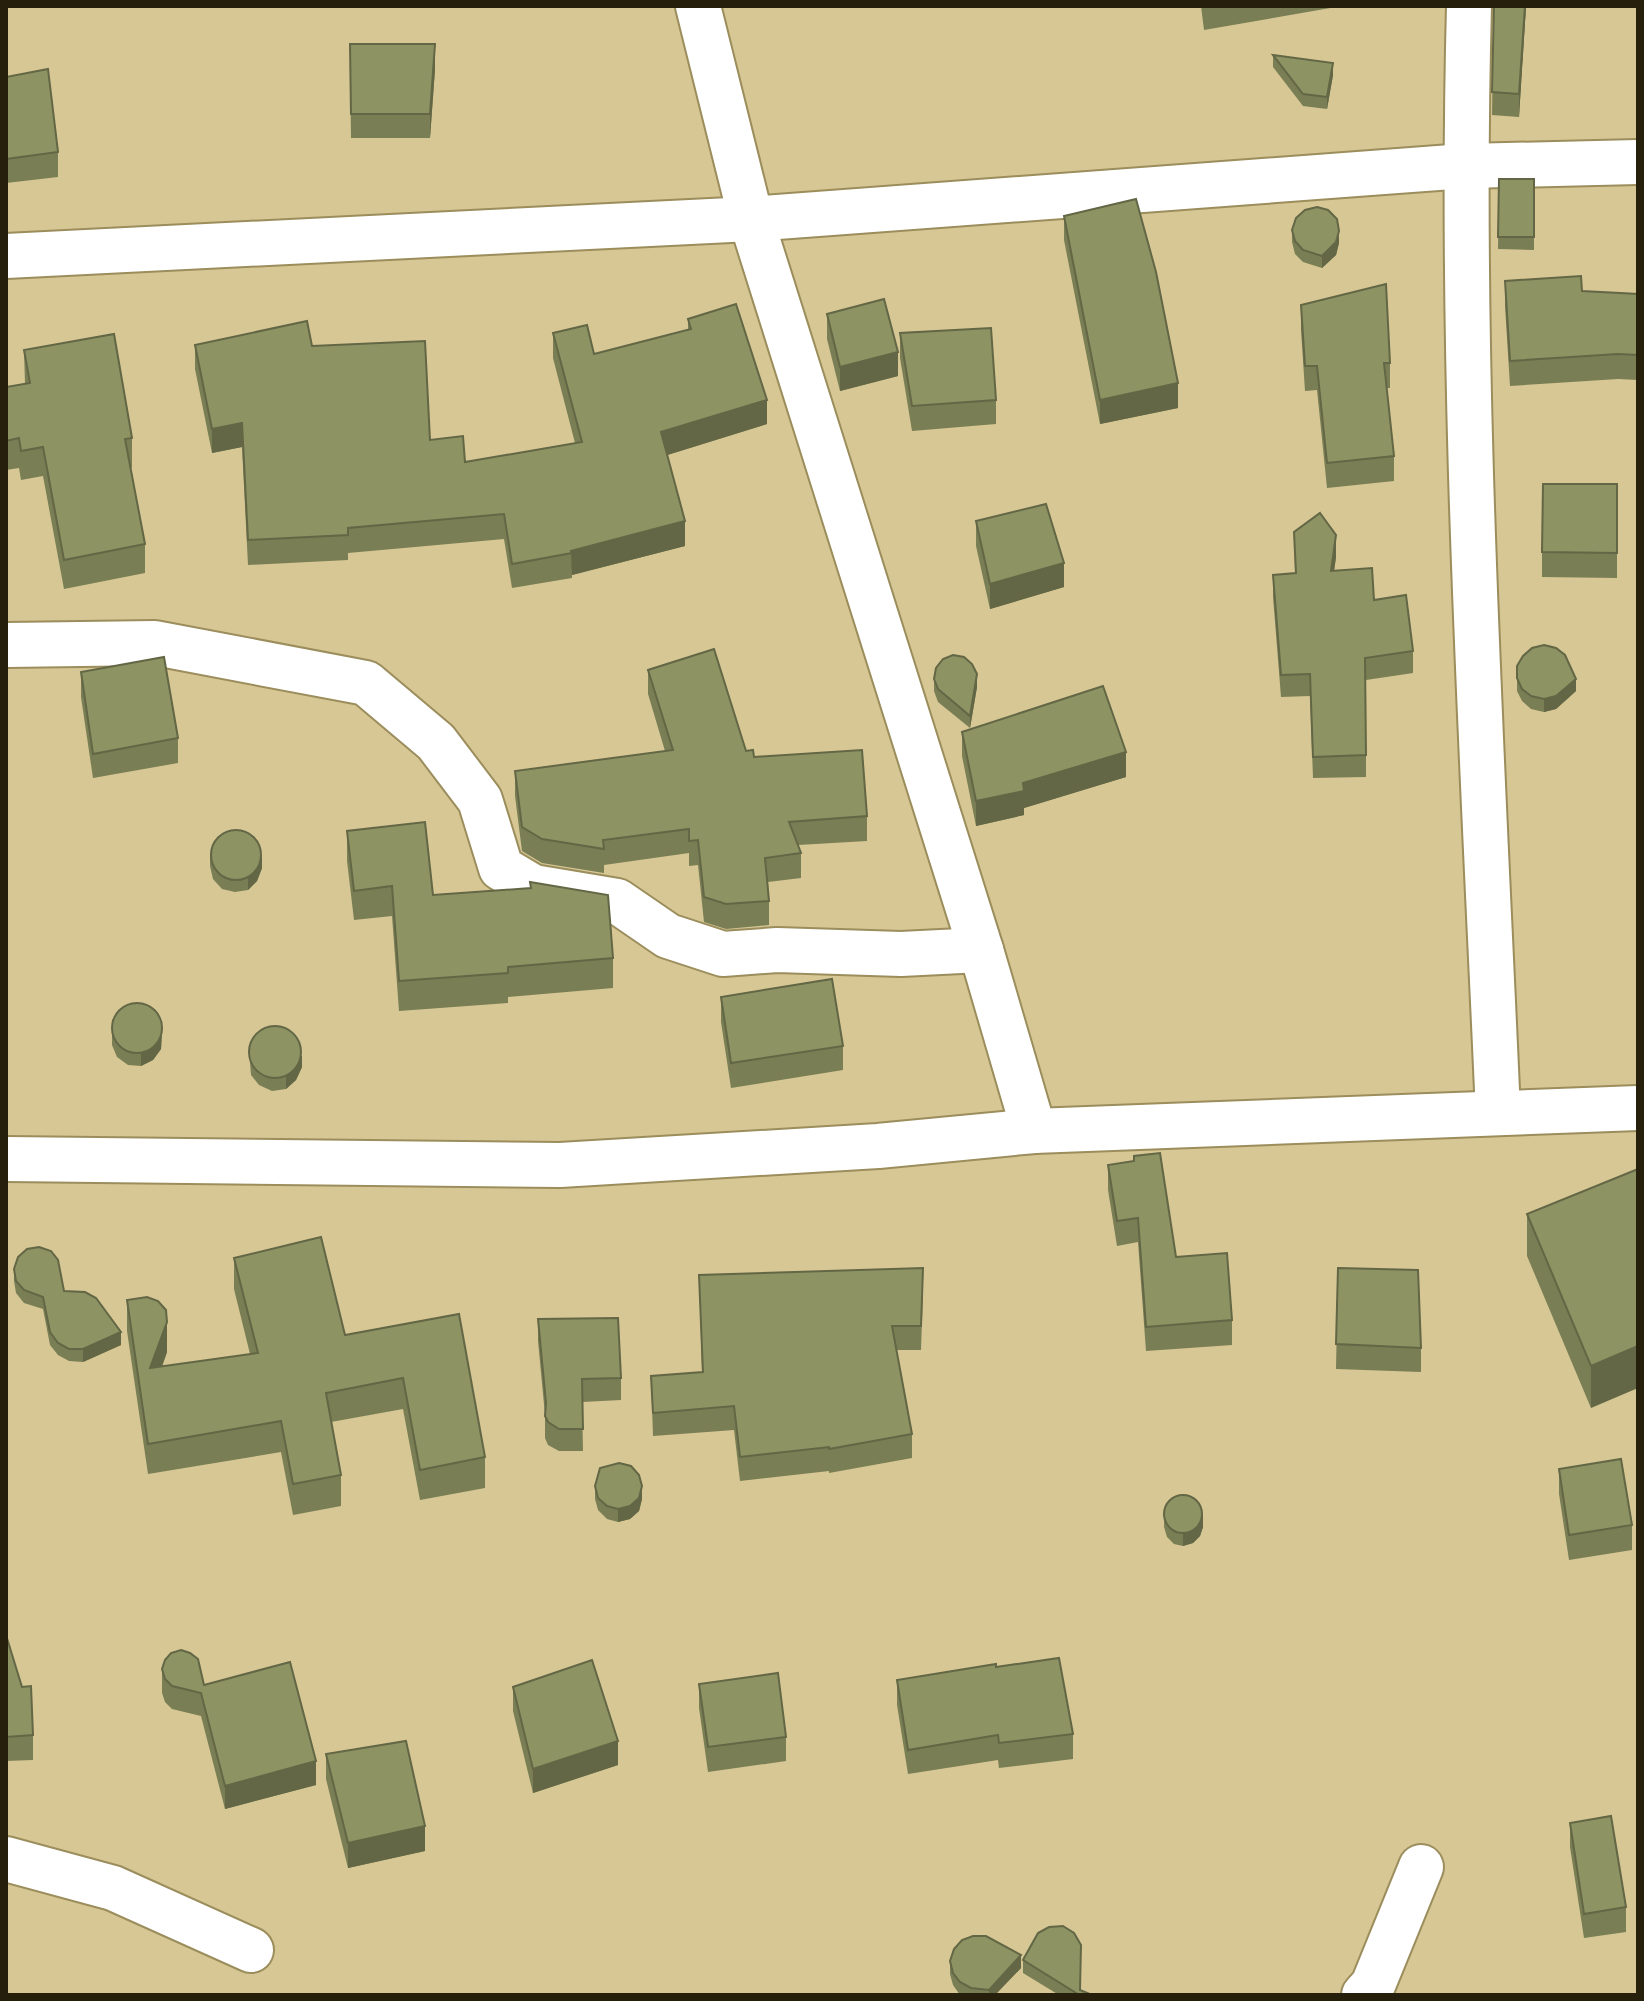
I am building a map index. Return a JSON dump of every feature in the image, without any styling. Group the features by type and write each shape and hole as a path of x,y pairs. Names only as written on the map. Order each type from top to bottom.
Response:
{"street":[{"path":"698,6 751,219 981,950 1034,1131"},
{"path":"1469,6 1465,166 1477,641 1498,1113"},
{"path":"6,256 751,219 1465,166 1638,162"},
{"path":"6,645 155,643 366,683 436,742 480,800 501,868 533,887 617,901 668,936 723,954 777,950 901,954 981,950"},
{"path":"6,1159 560,1165 878,1146 1034,1131 1638,1108"},
{"path":"6,1859 113,1888 251,1950"},
{"path":"1364,1995 1373,1985 1421,1867"}],"building":[{"path":"1494,6 1525,6 1519,94 1492,92"},
{"path":"350,44 435,44 430,114 351,114"},
{"path":"1273,55 1333,63 1327,97 1303,94"},
{"path":"48,69 58,152 6,159 6,77"},
{"path":"1499,179 1534,179 1534,237 1498,237"},
{"path":"1136,199 1156,272 1178,383 1100,400 1064,216"},
{"path":"1317,207 1328,210 1337,219 1339,231 1336,242 1322,256 1303,250 1295,241 1292,230 1296,218 1305,210"},
{"path":"1581,276 1582,291 1638,294 1638,355 1510,361 1505,281"},
{"path":"1386,284 1390,363 1384,363 1394,456 1327,463 1317,366 1305,366 1301,305"},
{"path":"884,299 898,352 840,367 827,314"},
{"path":"736,304 767,400 661,432 685,521 572,553 512,564 504,514 348,528 348,535 248,540 242,423 212,429 195,345 307,321 312,346 425,341 430,440 463,436 465,462 582,442 553,333 587,325 594,354 691,329 688,319"},
{"path":"991,328 996,400 912,406 900,333"},
{"path":"114,334 132,438 125,439 145,544 64,560 43,447 21,451 19,438 6,441 6,387 30,383 24,350"},
{"path":"1543,484 1617,484 1617,553 1542,552"},
{"path":"1046,504 1064,563 990,584 976,521"},
{"path":"1320,513 1336,535 1331,571 1372,568 1374,600 1406,595 1413,651 1365,658 1366,755 1313,757 1310,674 1281,675 1273,575 1296,573 1294,532"},
{"path":"1544,645 1556,648 1565,655 1576,679 1556,696 1544,699 1531,696 1522,689 1517,678 1517,666 1532,648"},
{"path":"714,649 746,751 753,750 754,757 862,750 867,816 789,822 801,853 765,858 769,901 726,904 704,897 698,840 689,841 689,829 603,840 604,849 542,839 522,827 515,771 673,750 648,670"},
{"path":"953,655 964,657 977,674 970,716 938,689 934,679 936,668 943,659"},
{"path":"164,657 178,738 93,754 81,672"},
{"path":"1103,686 1126,752 1023,783 1024,791 976,801 962,732"},
{"path":"425,822 433,895 531,888 530,882 608,895 613,958 508,967 508,973 399,981 392,886 354,891 347,831"},
{"path":"236,830 254,837 261,855 254,873 236,880 218,873 211,855 218,837"},
{"path":"832,979 843,1046 731,1063 721,997"},
{"path":"137,1003 155,1010 162,1028 155,1046 137,1053 119,1046 112,1028 119,1010"},
{"path":"275,1026 293,1034 301,1052 293,1070 275,1078 257,1070 249,1052 257,1034"},
{"path":"1160,1153 1176,1257 1227,1253 1232,1320 1146,1327 1138,1218 1117,1221 1108,1165 1134,1161 1134,1156"},
{"path":"1638,1169 1638,1346 1591,1366 1527,1214"},
{"path":"321,1237 345,1335 459,1314 485,1457 420,1470 403,1378 326,1393 341,1475 293,1484 281,1421 148,1444 127,1300 147,1297 158,1301 166,1310 167,1322 150,1368 258,1353 234,1258"},
{"path":"39,1247 51,1251 58,1260 64,1291 85,1292 96,1298 121,1332 83,1349 69,1349 58,1343 50,1332 43,1297 24,1290 16,1281 14,1269 18,1257 27,1249"},
{"path":"923,1268 921,1326 892,1326 912,1434 829,1449 740,1457 734,1406 653,1413 651,1376 703,1372 699,1275"},
{"path":"1338,1268 1418,1270 1421,1348 1336,1344"},
{"path":"618,1318 621,1378 582,1379 583,1429 559,1429 545,1416 538,1319"},
{"path":"1621,1459 1632,1525 1569,1535 1559,1469"},
{"path":"619,1463 631,1466 639,1475 642,1486 639,1498 630,1506 618,1509 607,1506 598,1498 595,1486 600,1468"},
{"path":"1183,1495 1196,1501 1202,1514 1196,1527 1183,1533 1170,1527 1164,1514 1170,1501"},
{"path":"6,1635 22,1687 31,1686 33,1735 6,1737"},
{"path":"181,1650 198,1659 204,1685 290,1662 316,1761 225,1786 201,1693 172,1686 165,1679 162,1669 165,1660 171,1653"},
{"path":"1059,1658 1073,1734 999,1743 998,1735 908,1750 897,1680 996,1664 996,1667"},
{"path":"592,1660 618,1741 533,1769 513,1687"},
{"path":"778,1673 786,1737 708,1747 699,1684"},
{"path":"406,1741 425,1826 348,1843 326,1754"},
{"path":"1611,1816 1626,1907 1584,1914 1570,1823"},
{"path":"1063,1926 1074,1933 1081,1945 1080,1990 1092,1995 1074,1995 1076,1993 1023,1960 1038,1933 1049,1927"},
{"path":"986,1936 1021,1955 989,1990 971,1988 960,1982 953,1973 950,1961 954,1949 962,1940"}]}
